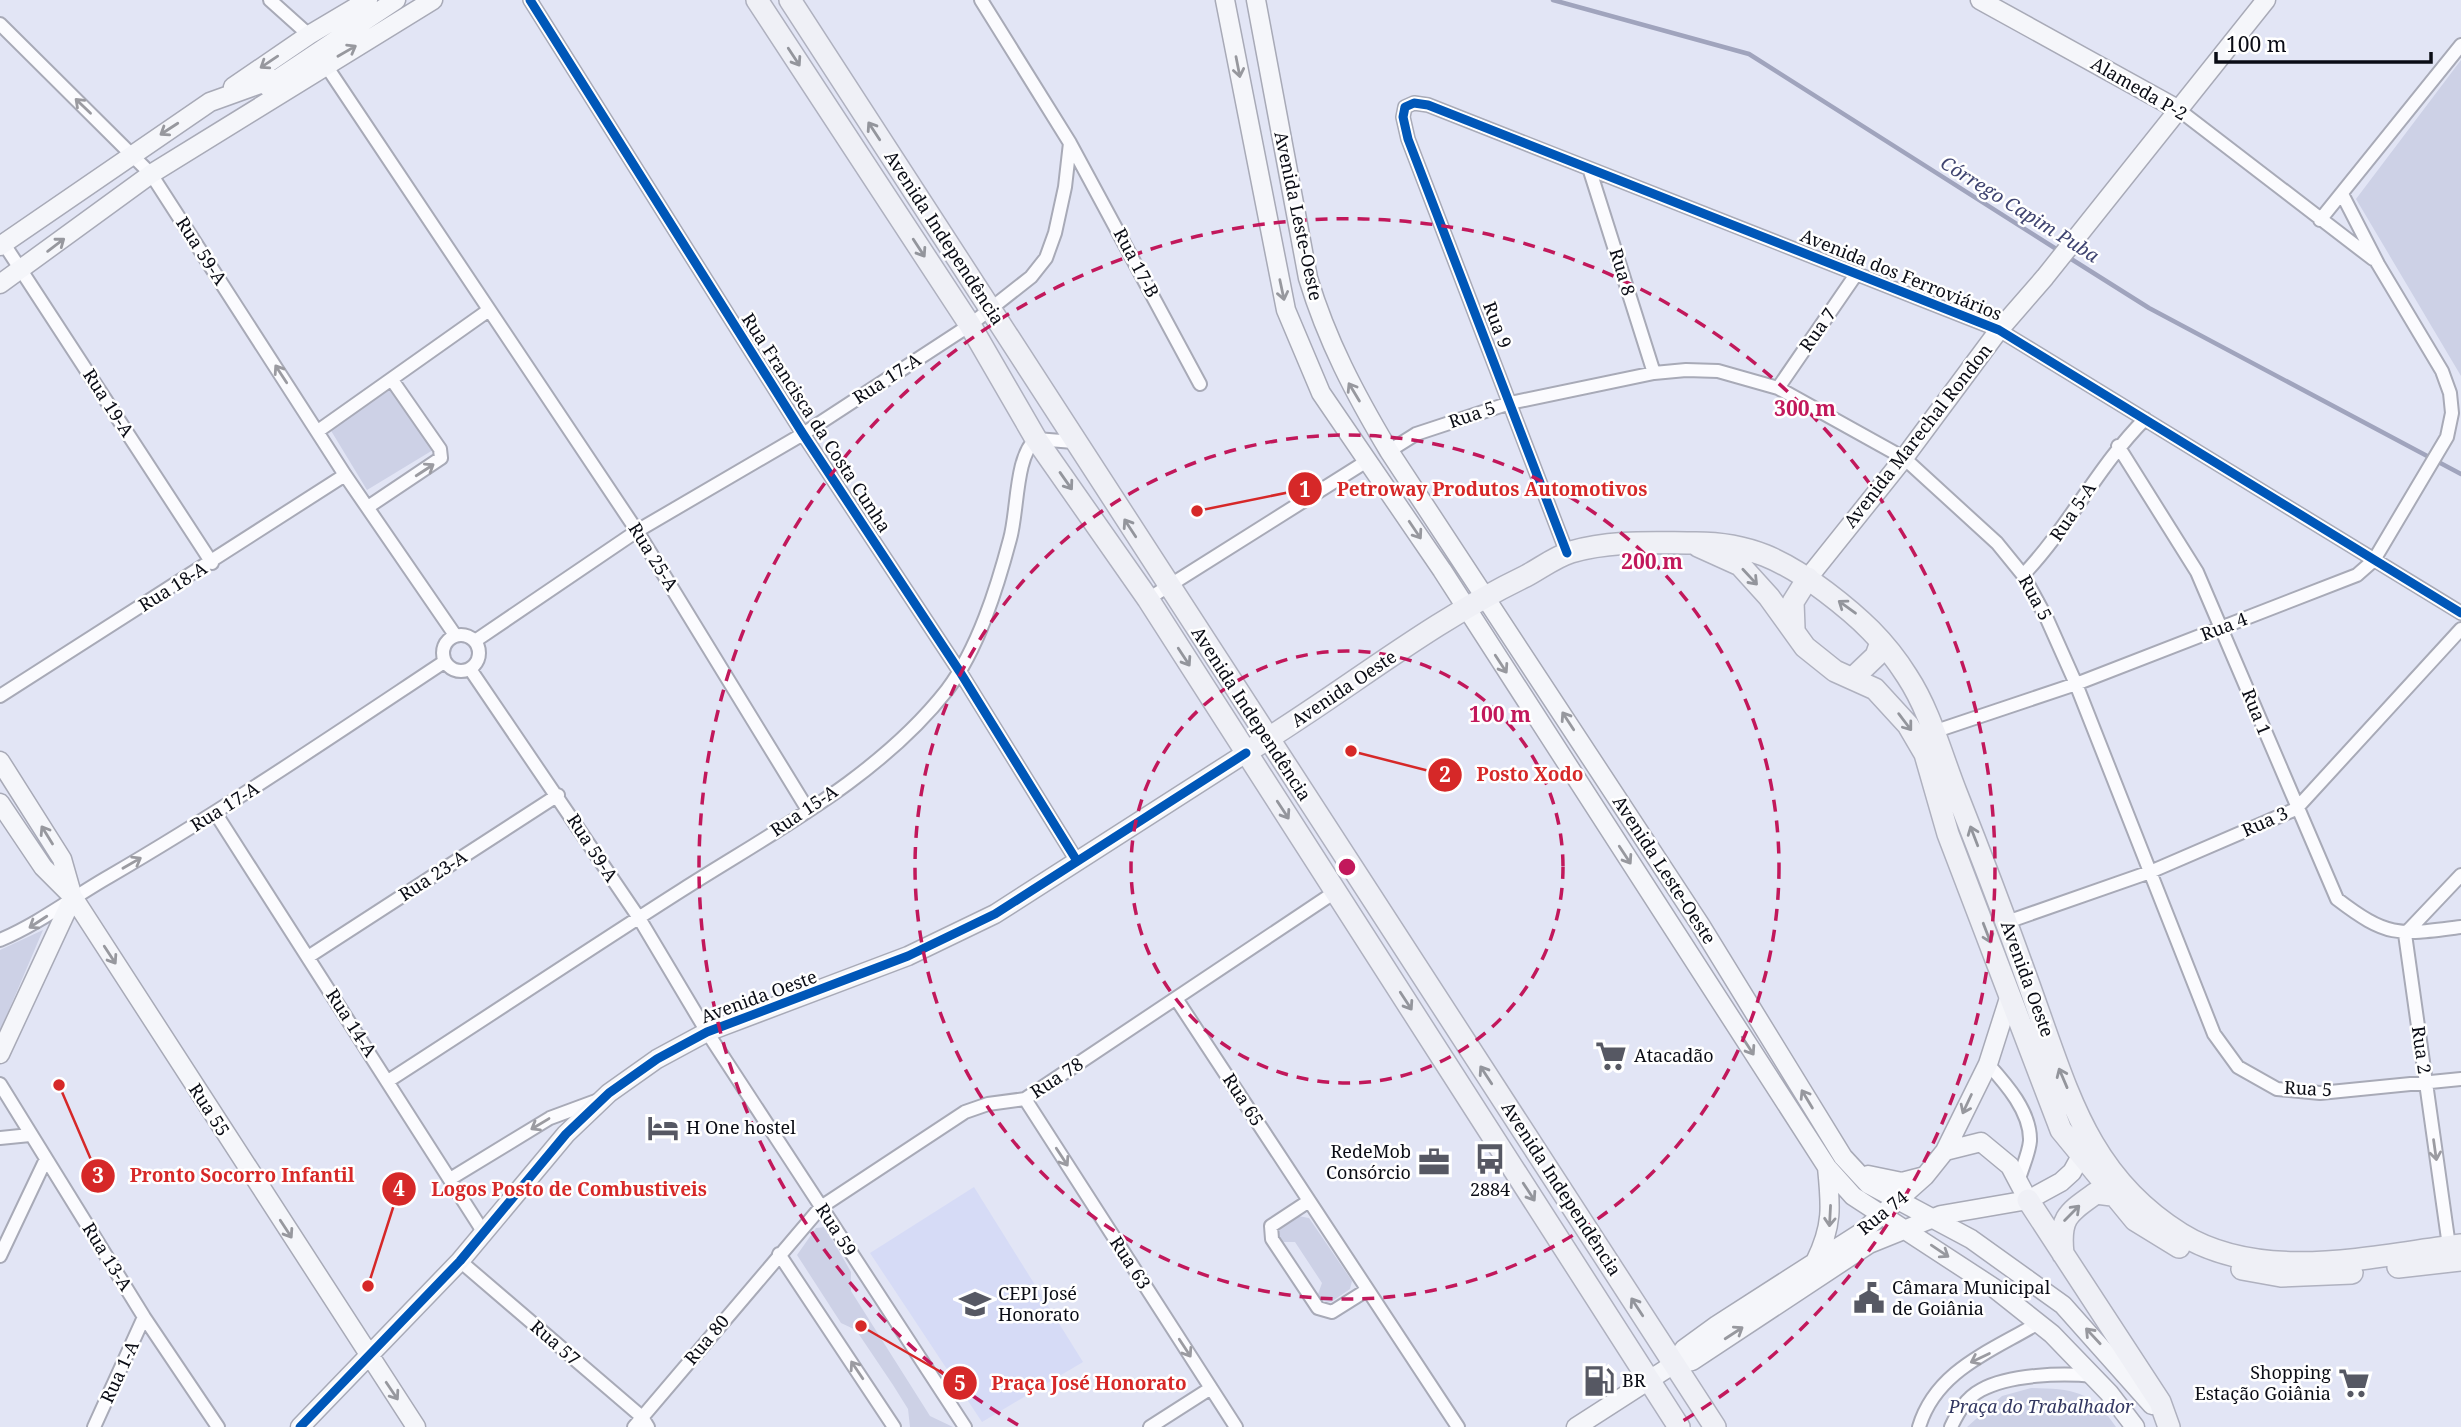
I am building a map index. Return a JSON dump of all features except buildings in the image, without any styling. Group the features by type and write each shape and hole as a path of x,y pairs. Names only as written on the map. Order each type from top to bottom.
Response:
{"main road":[{"path":"2,245 309,35 368,0"},
{"path":"206,138 274,79 396,0"},
{"path":"0,284 151,174 325,64 433,0"},
{"name":"Avenida Independência","path":"757,0 970,325 1037,439 1148,599 1679,1427"},
{"name":"Avenida Independência","path":"790,0 1167,586 1715,1427"},
{"name":"Avenida Leste-Oeste","path":"1225,0 1286,310 1321,393 1464,607 1827,1167 1853,1196 1994,1288 2038,1323 2094,1376 2134,1427"},
{"name":"Avenida Leste-Oeste","path":"1256,0 1308,278 1318,313 1347,381 1389,451 1701,926 1843,1157 1868,1184 1935,1217 1971,1239 2063,1305 2133,1381 2168,1427"},
{"name":"Alameda P-2","path":"1980,0 2179,110"},
{"name":"Avenida Marechal Rondon","path":"1808,578 1904,458 1999,330 2045,277 2266,0"},
{"path":"210,102 274,79"},
{"path":"825,105 847,90"},
{"name":"Avenida Oeste","path":"300,1427 460,1261 566,1134 603,1098 657,1059 707,1032 908,956 995,914 1267,740 1464,607 1567,553 1637,541 1725,542 1796,569 1863,619 1910,679 2007,922 2085,1149 2112,1195 2135,1220 2176,1246 2256,1273 2312,1276 2457,1250"},
{"name":"Avenida Oeste","path":"1692,543 1740,565 1794,628 1805,647 1835,671 1854,677 1875,689 1908,725 1925,754 1948,834 2049,1105 2061,1130 2100,1159 2150,1210 2181,1234 2232,1255 2297,1262 2457,1250"},
{"path":"1794,628 1793,602 1808,578"},
{"path":"1854,677 1876,656 1881,642"},
{"path":"0,761 62,859 73,898 0,1054"},
{"path":"0,803 43,867 73,898"},
{"name":"Rua 55","path":"73,898 416,1427"},
{"name":"Rua 74","path":"1576,1427 1674,1364 1684,1349 1717,1325 1882,1215 1926,1176 1945,1151 1987,1064 2010,995"},
{"path":"1945,1151 1981,1142 1997,1153 2019,1179 2028,1200 2063,1256 2160,1402 2168,1427"},
{"name":"Rua 74","path":"1674,1364 1692,1361 1869,1244 1935,1217 2028,1200 2061,1182 2085,1149"},
{"path":"1843,1157 1875,1179 1902,1182 1926,1176"},
{"name":"Avenida Leste-Oeste","path":"1815,1262 1827,1238 1831,1219 1827,1167"},
{"path":"2063,1256 2063,1223 2070,1212 2096,1193 2112,1195"}],"street":[{"path":"270,0 309,35"},
{"name":"Rua Francisca da Costa Cunha","path":"530,0 803,434 960,672 1077,861"},
{"path":"981,0 1070,143"},
{"name":"Rua 59-A","path":"0,24 151,174 345,475 455,635"},
{"path":"2320,220 2461,45"},
{"name":"Rua 25-A","path":"325,64 637,531 808,810"},
{"name":"Avenida dos Ferroviários","path":"1405,107 1414,103 1428,105 1999,330 2461,613"},
{"name":"Rua 9","path":"1405,107 1403,117 1408,139 1567,553"},
{"name":"Alameda P-2","path":"2179,110 2320,220 2355,243 2378,264"},
{"name":"Rua 17-A","path":"475,641 637,531 803,434 970,325 1031,277 1046,258 1063,199 1070,143"},
{"name":"Rua 17-B","path":"1070,143 1200,384"},
{"name":"Rua 8","path":"1590,171 1654,373"},
{"path":"2342,194 2378,264"},
{"name":"Rua 19-A","path":"2,245 22,270 212,563"},
{"name":"Rua 4","path":"1933,732 2076,684 2357,575 2374,560 2446,437 2452,413 2450,393 2442,371 2378,264"},
{"name":"Rua 7","path":"1778,388 1857,273"},
{"path":"318,431 489,310"},
{"name":"Rua 5","path":"1389,451 1416,434 1510,403 1654,373 1686,370 1718,371 1778,388 1904,458 1997,543 2023,575 2076,684 2214,1034 2238,1067 2277,1089 2320,1093 2461,1079"},
{"path":"368,507 441,458 440,449 392,380"},
{"path":"2118,446 2145,419"},
{"path":"1037,439 1074,442"},
{"name":"Rua 15-A","path":"388,1081 808,810 891,748 945,692 960,672 982,620 1010,540 1018,503 1019,470 1030,444 1037,439"},
{"name":"Rua 5-A","path":"2023,575 2046,551 2118,446"},
{"name":"Rua 1","path":"2118,446 2197,572 2296,809 2337,899 2368,922 2405,934 2461,927"},
{"path":"1148,599 1367,461"},
{"name":"Rua 18-A","path":"0,696 212,563 345,475"},
{"name":"Rua 3","path":"2007,922 2150,873 2296,809 2461,629"},
{"path":"455,635 466,635 475,641 479,656 470,669 454,670 444,662 444,644 455,635"},
{"name":"Rua 17-A","path":"0,940 33,926 73,898 216,814 444,662"},
{"name":"Rua 59-A","path":"470,669 639,918 707,1032"},
{"name":"Rua 23-A","path":"308,957 558,795"},
{"name":"Rua 14-A","path":"216,814 484,1233"},
{"path":"2405,934 2461,875"},
{"name":"Rua 78","path":"779,1254 821,1207 965,1112 988,1104 1025,1099 1335,892"},
{"name":"Rua 2","path":"2405,934 2425,1082 2457,1250"},
{"name":"Rua 65","path":"1177,1000 1458,1427"},
{"name":"Rua 59","path":"707,1032 965,1427"},
{"path":"1987,1064 2008,1085 2025,1121 2030,1141 2019,1179"},
{"name":"Rua 13-A","path":"0,1084 144,1317 218,1427"},
{"name":"Avenida Oeste","path":"450,1179 550,1118 603,1098"},
{"name":"Rua 63","path":"1025,1099 1236,1427"},
{"path":"0,1138 30,1135"},
{"path":"0,1256 46,1159"},
{"path":"1309,1201 1271,1226 1272,1239 1318,1308 1332,1312 1367,1290"},
{"path":"779,1254 894,1427"},
{"name":"Rua 80","path":"641,1424 779,1254"},
{"name":"Rua 57","path":"460,1261 641,1424"},
{"name":"Rua 1-A","path":"94,1427 144,1317"},
{"path":"1919,1427 1941,1383 1958,1369 2038,1323"},
{"path":"1951,1427 1961,1406 1981,1390 2048,1374 2094,1376"},
{"path":"1150,1427 1211,1388"}],"shaded area":[{"name":"CEPI José Honorato","path":"974,1187 1083,1362 982,1422 870,1253"}],"green space":[{"path":"2461,60 2461,376 2356,199"},
{"path":"391,389 433,450 367,490 330,429"},
{"path":"43,930 0,1031 0,950"},
{"path":"1298,1216 1309,1218 1352,1281 1350,1289 1331,1302 1322,1301 1318,1294 1322,1283 1295,1242 1283,1242 1278,1235 1279,1229"},
{"path":"825,1227 851,1272 851,1291 930,1416 953,1427 910,1427 908,1409 893,1385 856,1330 841,1323 797,1255 816,1228"},
{"name":"Praça do Trabalhador","path":"2031,1388 2058,1389 2080,1394 2098,1405 2116,1427 1967,1427 2002,1396"}],"waterway":[{"name":"Córrego Capim Puba","path":"1553,0 1749,54 2061,252"},
{"name":"Córrego Capim Puba","path":"2068,257 2149,308 2461,474"}],"cycle path":[{"path":"530,0 803,434 960,672 1077,861"},
{"path":"1567,553 1408,139 1403,117 1405,107 1414,103 1428,105 1999,330 2461,613"},
{"path":"300,1427 460,1261 566,1134 609,1093 657,1059 707,1032 908,956 995,914 1246,753"}],"place":[{"name":"Petroway Produtos Automotivos","path":"1197,511"},
{"name":"Posto Xodo","path":"1351,751"},
{"name":"Atacadão","path":"1611,1056"},
{"name":"Pronto Socorro Infantil","path":"59,1085"},
{"name":"H One hostel","path":"663,1128"},
{"name":"2884","path":"1490,1159"},
{"name":"RedeMob Consórcio","path":"1434,1162"},
{"name":"Logos Posto de Combustiveis","path":"368,1286"},
{"name":"Câmara Municipal de Goiânia","path":"1869,1298"},
{"name":"CEPI José Honorato","path":"975,1304"},
{"name":"Praça José Honorato","path":"861,1326"},
{"name":"BR","path":"1599,1381"},
{"name":"Shopping Estação Goiânia","path":"2354,1383"}]}
